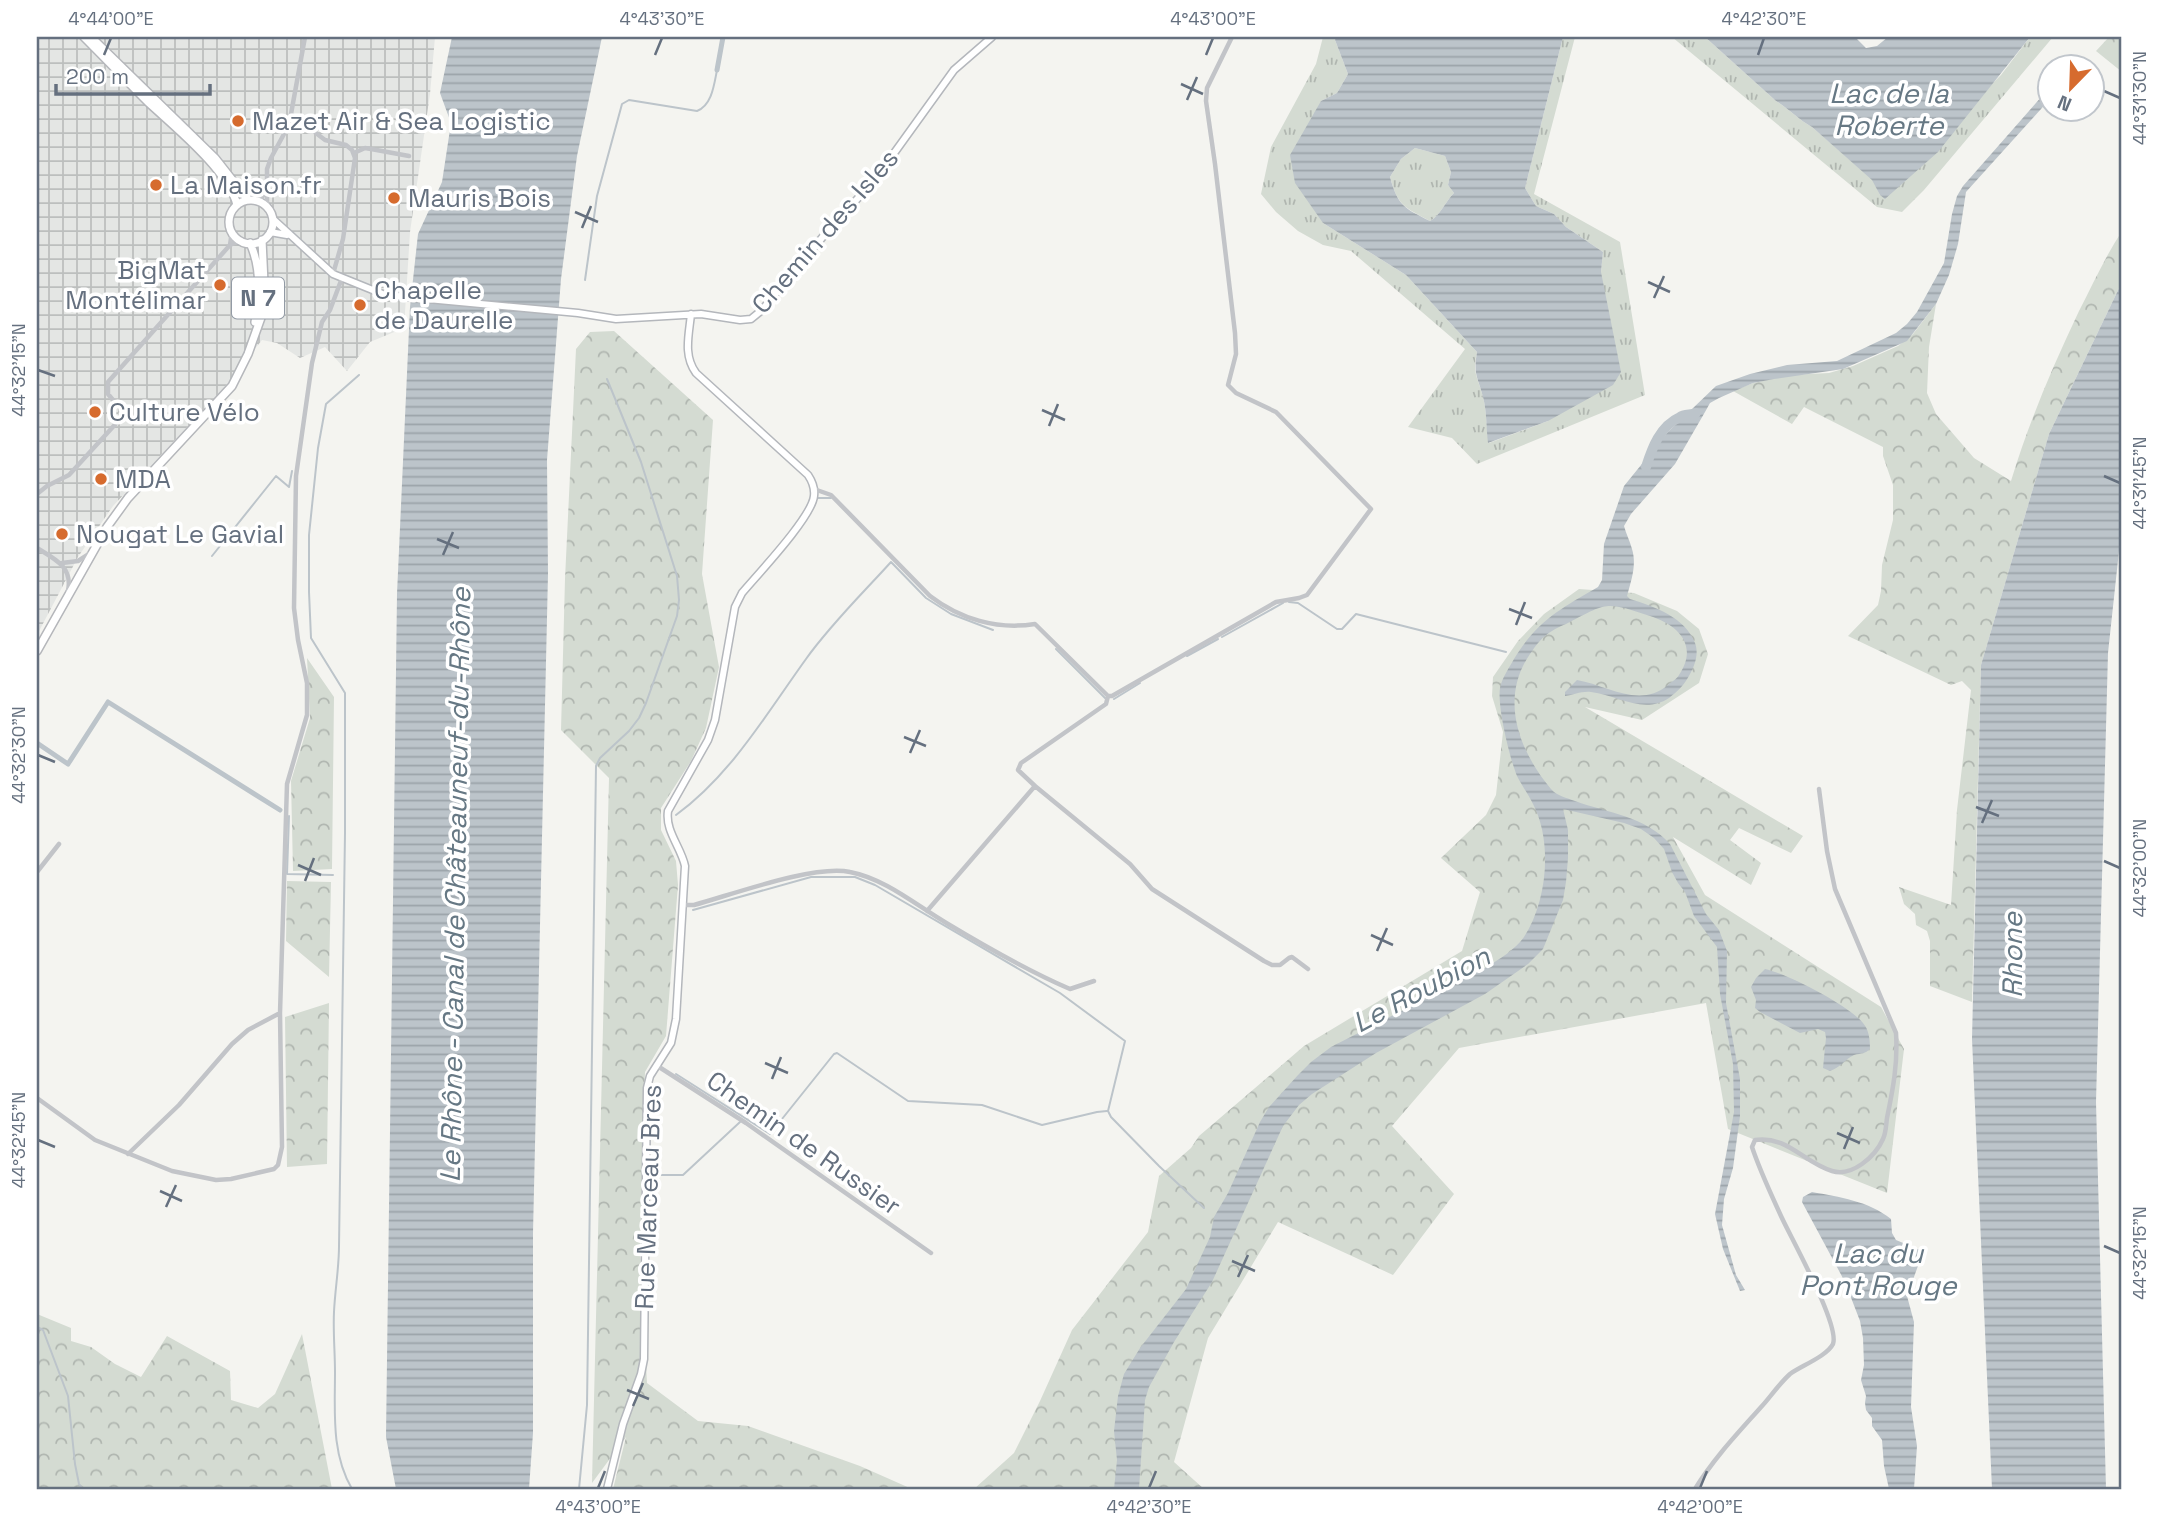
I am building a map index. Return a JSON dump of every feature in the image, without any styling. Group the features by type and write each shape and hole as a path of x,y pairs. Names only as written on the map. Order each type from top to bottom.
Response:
{"main road":[{"path":"84,37 200,151 226,182 237,205"},
{"path":"91,37 215,158 248,200"},
{"path":"248,200 259,201 267,207 273,219 270,232 262,240 250,243 241,240 232,231 230,219 237,205 248,200"},
{"name":"N 7","path":"37,651 107,527 128,498 232,386 248,354 262,312 262,240"},
{"name":"N 7","path":"248,354 259,295 256,262 250,243"}],"street":[{"path":"267,207 267,169 283,138 291,114 305,37"},
{"name":"Chemin des Isles","path":"273,219 333,274 385,295 616,319 691,314 751,319 762,310 831,226 874,181 954,70 992,37"},
{"path":"1232,37 1207,88 1206,101 1235,333 1236,354 1228,385 1236,393 1276,412 1371,509 1307,594 1276,602 1108,699 1102,707 1021,763 1018,770 1130,864 1152,890 1264,961 1280,965 1292,957 1308,970"},
{"path":"291,114 325,141 346,145 354,153 343,239 333,274"},
{"path":"354,153 365,148 409,156"},
{"path":"259,201 267,190"},
{"path":"230,244 232,231"},
{"path":"270,232 292,236"},
{"path":"37,494 69,475 121,418 123,412 120,406 108,394 108,382 230,244 241,240"},
{"path":"37,1097 86,1135 172,1171 216,1180 231,1179 274,1169 281,1157 280,1013 287,784 307,715 307,682 294,608 296,476 312,363 322,321 330,310 342,278"},
{"path":"691,314 688,352 689,363 696,373 808,475 814,489 831,495 944,607 987,623 1007,626 1035,624 1108,699"},
{"name":"Rue Marceau Bres","path":"607,1489 644,1359 647,1088 650,1076 671,1043 675,1031 685,866 666,819 673,798 697,761 715,720 735,607 742,593 806,515 812,504 814,489"},
{"path":"37,548 61,563 68,575 66,599"},
{"path":"61,563 78,561 93,552"},
{"path":"928,911 1035,786"},
{"path":"1695,1489 1716,1457 1780,1384 1795,1371 1825,1353 1832,1345 1834,1335 1826,1309 1781,1217 1752,1147 1755,1140 1767,1138 1784,1143 1828,1170 1841,1174 1861,1165 1883,1140 1898,1059 1896,1033 1835,889 1819,789"},
{"path":"37,872 59,844"},
{"path":"683,905 694,905 784,880 824,872 849,871 883,884 1040,976 1070,989 1094,981"},
{"path":"128,1154 179,1105 232,1044 248,1030 280,1013"},
{"name":"Chemin de Russier","path":"656,1065 757,1130 931,1253"}],"shaded area":[{"path":"37,37 435,37 430,94 410,232 404,328 370,342 347,371 325,347 300,358 277,343 262,340 223,389 113,506 78,557 37,635"}],"green space":[{"path":"1323,37 1336,37 1348,74 1337,93 1321,101 1323,223 1406,275 1477,352 1475,371 1484,403 1489,443 1548,421 1601,272 1603,252 1566,227 1554,214 1536,206 1525,188 1563,37 1575,37 1534,194 1620,242 1645,395 1477,464 1452,438 1408,427 1465,349 1351,251 1323,245 1298,231 1276,212 1261,194 1271,147 1316,64"},
{"path":"1672,37 1705,37 1776,101 1812,127 1873,180 1880,195 2001,75 2030,37 2053,37 2040,52 2036,52 2036,57 1924,190 1902,212 1877,207"},
{"path":"2109,37 2122,37 2122,72 2106,59 2106,52 2096,51"},
{"path":"1415,148 1445,156 1451,172 1448,185 1454,193 1430,221 1403,205 1390,177 1401,159"},
{"path":"2122,231 2122,282 2049,434 1981,665 1972,1002 1930,986 1930,941 1927,931 1916,925 1915,914 1904,904 1899,887 1951,905 1957,810 1971,690 1962,681 1951,685 1848,636 1878,605 1881,591 1882,565 1893,520 1893,485 1883,456 1883,447 1804,407 1792,424 1733,391 1753,383 1789,375 1829,373 1853,366 1898,346 1913,334 1936,304 1929,347 1927,393 1936,414 1974,458 2011,481 2033,416 2060,353 2099,271"},
{"path":"614,331 713,420 702,574 719,667 706,728 691,761 661,808 661,830 676,861 678,885 666,1036 645,1072 640,1252 647,1383 698,1421 748,1426 860,1466 912,1489 613,1489 626,1437 592,1483 609,778 561,730 576,349 590,332"},
{"path":"1579,589 1634,593 1677,611 1699,629 1708,654 1699,683 1642,720 1585,707 1803,836 1791,853 1739,828 1730,840 1761,863 1751,885 1673,837 1705,895 1881,1007 1904,1049 1887,1193 1728,1129 1706,1003 1459,1048 1392,1126 1454,1194 1393,1275 1278,1222 1208,1338 1174,1462 1204,1489 974,1489 1014,1453 1072,1330 1148,1232 1159,1176 1191,1148 1199,1136 1304,1046 1462,951 1480,892 1441,858 1486,815 1496,795 1503,732 1492,696 1493,677 1518,641 1544,614"},
{"path":"307,658 334,697 332,869 293,871 291,781 310,718"},
{"path":"287,881 331,882 329,977 286,941"},
{"path":"329,1003 327,1164 287,1167 285,1017"},
{"path":"37,1314 71,1328 71,1341 91,1347 115,1364 141,1377 167,1336 230,1371 231,1400 258,1408 275,1394 302,1334 332,1489 37,1489"}],"water":[{"name":"Le Rhône - Canal de Châteauneuf-du-Rhône","path":"452,37 602,37 577,156 561,279 547,460 548,574 533,1233 533,1433 529,1489 396,1489 386,1437 397,594 410,307 418,234 442,182 451,123 440,93"},
{"path":"1336,37 1563,37 1525,188 1536,206 1554,214 1566,227 1603,252 1601,272 1621,372 1613,385 1548,421 1488,443 1484,403 1476,371 1477,352 1406,275 1323,223 1295,183 1290,155 1321,101 1337,93 1348,74","holes":["1415,148 1445,156 1451,172 1448,185 1454,193 1430,221 1403,205 1390,177 1401,159"]},
{"name":"Lac de la Roberte","path":"1705,37 1855,37 1866,48 1877,46 1888,37 2030,37 1938,152 1885,199 1872,180 1812,127 1776,101"},
{"path":"2036,103 2036,114 1966,192 1958,244 1949,275 1936,304 1907,341 1843,369 1753,383 1710,403 1675,464 1631,514 1624,526 1634,561 1627,596 1677,620 1695,643 1696,659 1681,687 1669,698 1650,705 1591,692 1565,696 1565,692 1577,680 1623,693 1646,695 1657,692 1674,680 1685,664 1686,646 1677,631 1669,625 1635,611 1607,606 1557,628 1543,638 1521,671 1516,689 1517,724 1522,741 1551,789 1565,798 1638,821 1660,835 1670,844 1706,914 1719,930 1727,951 1726,1003 1740,1079 1740,1116 1733,1168 1724,1199 1722,1225 1736,1275 1745,1290 1740,1291 1723,1249 1715,1214 1734,1112 1733,1064 1720,994 1717,947 1694,916 1664,849 1654,838 1641,829 1624,823 1563,809 1568,830 1566,882 1563,900 1543,949 1528,964 1485,994 1376,1053 1299,1105 1283,1126 1212,1282 1149,1387 1145,1400 1139,1489 1114,1489 1117,1460 1114,1431 1118,1396 1124,1374 1140,1348 1186,1289 1210,1237 1214,1217 1269,1107 1311,1062 1331,1047 1487,967 1516,946 1532,923 1545,872 1543,836 1539,819 1511,758 1502,719 1500,688 1514,659 1531,635 1561,609 1598,587 1602,580 1604,544 1624,486 1667,433 1716,386 1787,365 1837,361 1896,333 1907,324 1917,312 1944,263 1952,214 1963,186"},
{"name":"Rhone","path":"2122,282 2122,523 2108,653 2096,1102 2106,1489 1992,1489 1972,1039 1981,665 2049,434"},
{"path":"1765,969 1817,991 1845,1008 1867,1029 1870,1049 1854,1055 1834,1070 1823,1068 1825,1032 1818,1029 1800,1033 1755,1008 1756,1000 1751,987"},
{"name":"Lac du Pont Rouge","path":"1812,1192 1853,1201 1882,1213 1891,1219 1892,1233 1896,1240 1920,1250 1922,1255 1907,1296 1914,1322 1911,1407 1917,1446 1914,1489 1889,1489 1882,1440 1872,1426 1872,1418 1866,1410 1866,1396 1861,1380 1864,1365 1860,1321 1845,1282 1802,1202 1803,1197"}],"waterway":[{"path":"717,70 723,37"},
{"path":"585,280 597,196 622,104 629,100 697,111 709,99 717,70"},
{"path":"352,1489 337,1447 334,1327 339,1246 345,693 311,638 309,535 318,448 326,404 359,375"},
{"path":"579,1489 587,1405 596,766 600,758 639,718 677,616 679,600 677,576 641,462 607,379"},
{"name":"Le Roubion","path":"1646,467 1654,445 1667,426 1682,416 1696,413"},
{"path":"212,556 276,476 289,487 292,471"},
{"path":"818,498 831,498"},
{"path":"676,815 696,799 731,762 816,646 891,562 926,598 951,614 993,630"},
{"path":"1289,602 1298,603 1337,629 1342,629 1356,614 1506,652"},
{"path":"1222,637 1283,603"},
{"path":"1187,656 1218,639"},
{"path":"1056,649 1105,698"},
{"path":"1114,699 1140,683"},
{"path":"37,743 68,764 108,702 280,810"},
{"path":"289,816 287,874 333,875"},
{"path":"693,910 811,877 855,877 875,885 1060,993 1125,1041 1108,1111 1159,1166 1204,1208"},
{"path":"676,1074 770,1134 837,1053 908,1101 982,1105 1042,1125 1107,1111"},
{"path":"658,1175 683,1175 740,1122"},
{"path":"37,1327 43,1330 68,1396 75,1464 79,1484 83,1489"}],"place":[{"name":"Mazet Air & Sea Logistic","path":"238,121"},
{"name":"La Maison.fr","path":"156,185"},
{"name":"Mauris Bois","path":"394,198"},
{"name":"BigMat Montélimar","path":"220,285"},
{"name":"Chapelle de Daurelle","path":"360,305"},
{"name":"Culture Vélo","path":"95,412"},
{"name":"MDA","path":"101,479"},
{"name":"Nougat Le Gavial","path":"62,534"}]}
